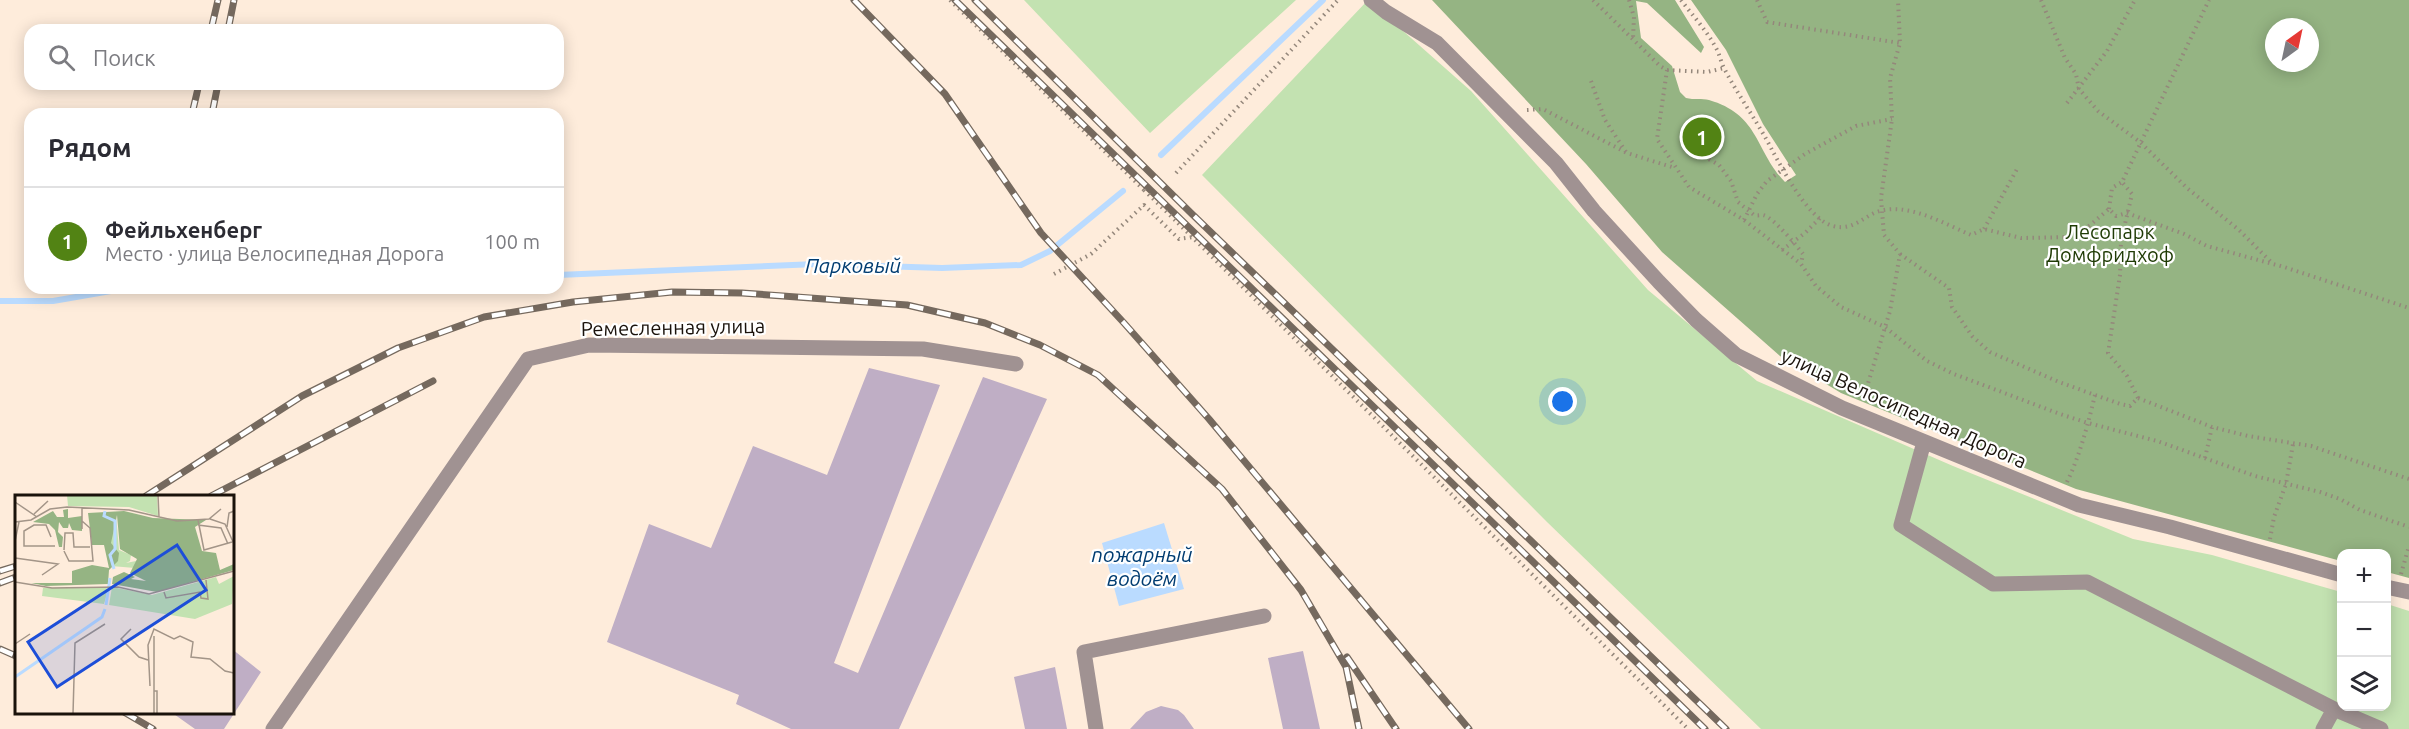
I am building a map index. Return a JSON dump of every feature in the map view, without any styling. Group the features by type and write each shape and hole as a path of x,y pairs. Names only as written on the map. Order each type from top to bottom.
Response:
{"street":[{"name":"улица Велосипедная Дорога","path":"1371,0 1386,12 1437,43 1556,163 1594,211 1659,282 1696,320 1736,355 1860,416 2079,505 2170,527 2337,574"},
{"name":"Ремесленная улица","path":"273,729 528,359 589,345 923,349 1016,363"},
{"path":"1924,442 1901,525 1994,584 2086,582 2334,709 2381,729"},
{"path":"1096,729 1084,652 1264,616"},
{"path":"2323,729 2334,709"}],"path":[{"path":"950,0 1178,223 1190,232 1688,729"},
{"path":"1176,173 1338,0"},
{"path":"1593,0 1660,66 1667,70 1707,72 1724,68"},
{"path":"1629,0 1634,17 1633,39"},
{"path":"1682,0 1717,49 1724,68 1782,171 1798,193 1828,224 1837,227 1853,226 1881,210 1898,208 1931,218 1971,236 1984,229 2018,169"},
{"path":"1757,0 1767,22 1900,43"},
{"path":"1898,0 1900,43 1890,78 1892,119 1881,184 1884,235 1900,254 1950,288 1953,307 1972,336 1990,352 2040,375 2130,406 2138,398"},
{"path":"2041,0 2065,58 2076,74 2079,89 2098,111 2140,142 2187,188 2238,230 2272,263"},
{"path":"2067,103 2107,51 2135,0"},
{"path":"1984,229 2021,238 2076,237 2109,210 2112,188 2122,182 2209,0"},
{"path":"1667,70 1657,140 1689,187 1744,220 1801,264 1816,286 1841,307 1885,327 1927,361 1953,374 2088,423 2157,441 2220,465 2330,496 2360,510 2409,527"},
{"path":"1591,81 1605,120 1627,153"},
{"path":"1505,110 1543,110 1627,153 1676,168"},
{"path":"1744,220 1762,187 1805,154 1856,126 1892,119"},
{"path":"1694,134 1705,157 1719,165 1731,181 1738,202 1749,213 1770,219 1803,254 1801,264"},
{"path":"2122,182 2132,194 2121,241 2120,275 2108,353 2127,376 2138,398 2212,427 2239,435 2311,446 2409,479"},
{"path":"1054,274 1092,254 1144,205 1179,239"},
{"path":"2109,210 2116,216 2127,213 2184,234 2207,246 2272,263 2409,308"},
{"path":"1782,250 1805,233 1820,218"},
{"path":"1179,239 1190,232"},
{"path":"1179,239 1193,237"},
{"path":"1860,416 1896,283 1900,254"},
{"path":"2059,497 2074,467 2095,395"},
{"path":"2205,458 2212,427"},
{"path":"2267,555 2274,517 2286,484 2293,444"},
{"path":"2397,589 2409,546"}],"green space":[{"path":"1024,0 1296,0 1150,133"},
{"path":"1368,0 1471,91 1648,290 1757,381 1953,466 2133,539 2212,555 2337,591 2337,711 2391,711 2391,605 2409,611 2409,729 1761,729 1547,522 1202,175"},
{"name":"Лесопарк Домфридхоф","path":"1432,0 1675,0 1704,47 1701,53 1647,3 1636,1 1641,38 1672,66 1680,92 1686,98 1709,100 1726,107 1748,124 1775,170 1785,182 1796,175 1763,124 1726,50 1691,0 2409,0 2409,578 2391,573 2391,549 2337,549 2337,560 2076,489 1841,393 1780,356 1662,252 1586,164"}],"water":[{"name":"пожарный водоём","path":"1164,523 1184,589 1119,606 1102,543"}],"building":[{"path":"869,368 940,385 834,663 858,673 983,377 1047,399 899,729 791,729 736,704 739,695 607,642 649,524 711,548 753,446 827,475"},
{"path":"234,651 261,672 234,714"},
{"path":"1303,651 1320,729 1283,729 1268,658"},
{"path":"1055,667 1067,729 1025,729 1014,677"},
{"path":"1161,706 1178,710 1194,729 1130,729 1146,712"},
{"path":"174,714 234,714 224,729 195,729"}],"waterway":[{"name":"Парковый","path":"1161,155 1323,0"},
{"name":"Парковый","path":"564,275 817,264 942,268 1021,265 1050,251 1123,191"},
{"name":"Парковый","path":"0,301 53,301 93,294"}],"railway":[{"path":"212,24 218,0"},
{"path":"229,24 234,0"},
{"path":"854,0 945,94 1041,233 1209,419 1469,729"},
{"path":"955,0 1705,729"},
{"path":"975,0 1192,214 1726,729"},
{"path":"193,108 198,90"},
{"path":"213,108 217,90"},
{"path":"148,495 302,396 398,348 484,317 573,302 672,292 742,293 907,305 985,323 1040,345 1098,375 1222,489 1301,590 1346,667 1359,729"},
{"path":"213,495 433,381"},
{"path":"0,571 15,566"},
{"path":"0,583 15,577"},
{"path":"0,649 15,656"},
{"path":"1347,657 1396,729"},
{"path":"127,714 153,729"}],"place":[{"name":"Фейльхенберг","path":"1702,137"}]}
